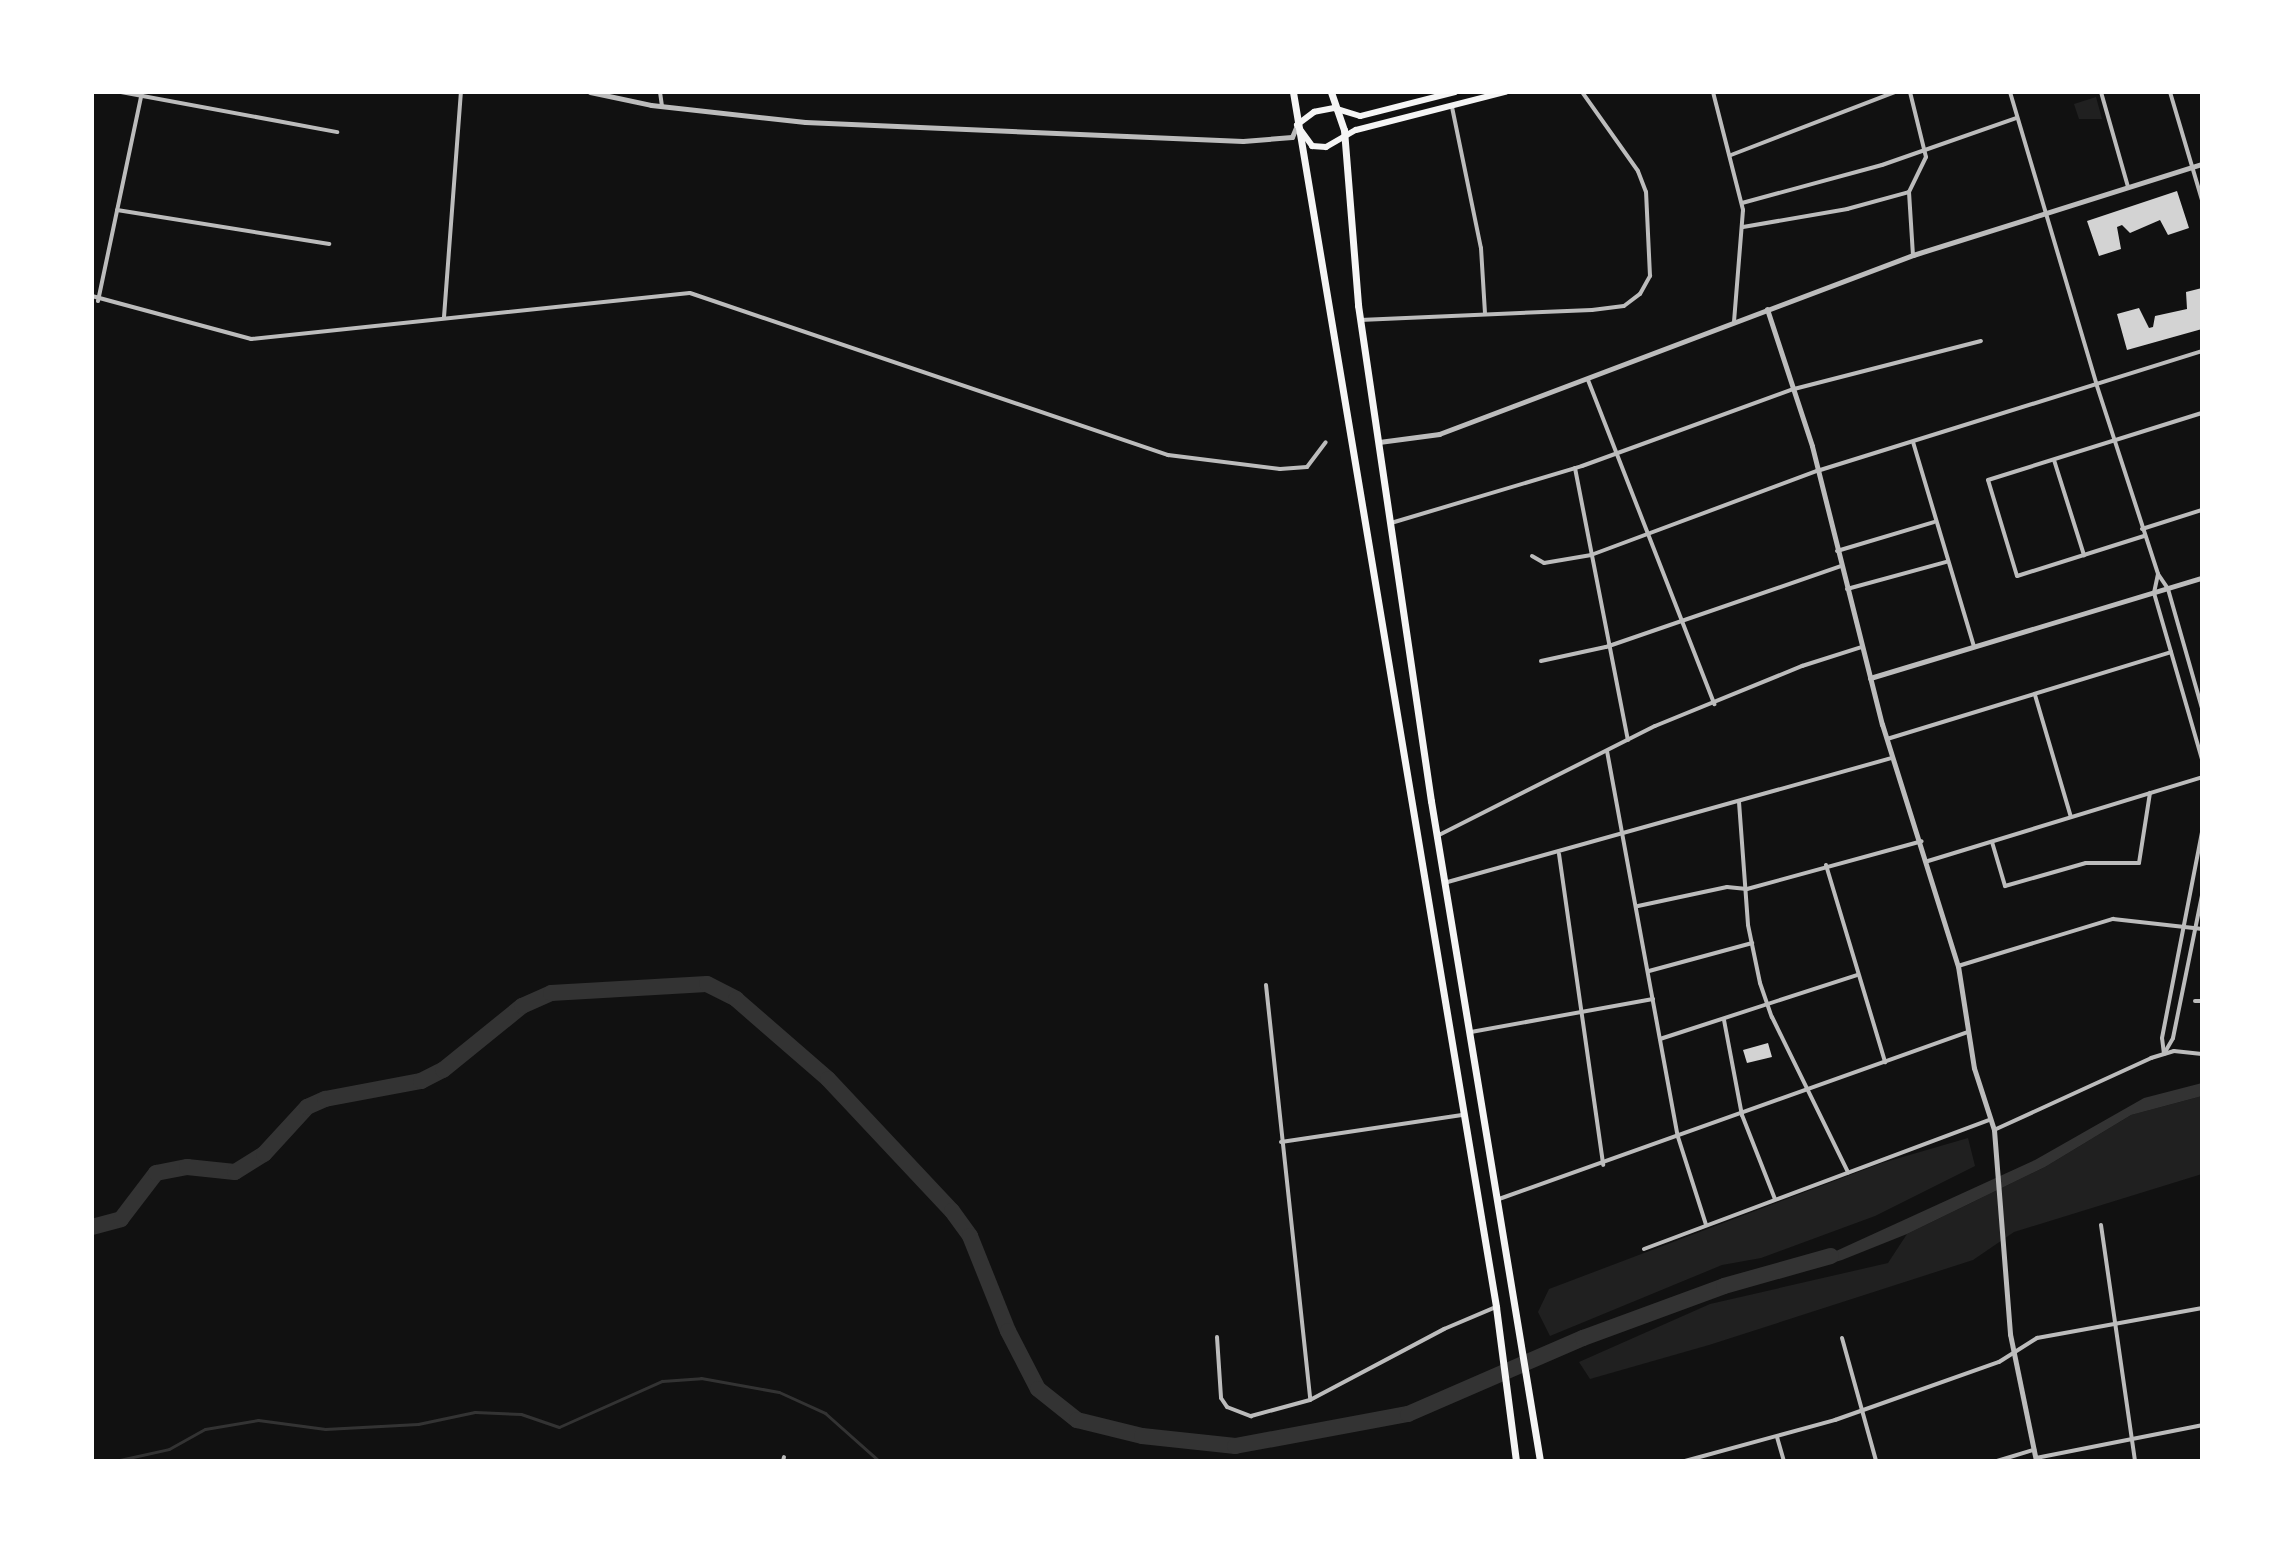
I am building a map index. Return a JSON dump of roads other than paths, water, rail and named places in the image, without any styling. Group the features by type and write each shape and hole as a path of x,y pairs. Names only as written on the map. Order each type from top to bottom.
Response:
{"highway":[{"path":"1293,92 1334,317 1462,1115 1496,1307 1516,1461"},
{"path":"1331,92 1344,130 1341,140 1360,320 1444,883 1499,1199 1540,1461"}],"main road":[{"path":"1455,92 1360,116 1334,108 1314,112 1297,125 1312,146 1326,147 1356,130 1505,92"}],"street":[{"path":"121,92 337,132"},
{"path":"444,317 461,92"},
{"path":"590,92 662,107 769,120 1243,141 1292,137 1297,125"},
{"path":"660,92 662,107"},
{"path":"1360,320 1624,306 1640,294 1650,276 1646,192 1638,171 1582,92"},
{"path":"1713,92 1742,203 1743,227 1734,322"},
{"path":"1731,155 1895,92"},
{"path":"1910,92 1924,151 1909,192 1913,255"},
{"path":"2010,92 2096,383 2144,536 2158,574 2168,589 2202,708"},
{"path":"2101,92 2128,187"},
{"path":"2170,92 2202,200"},
{"path":"98,301 141,94"},
{"path":"1452,106 1481,248 1485,313"},
{"path":"1742,203 1924,151 2016,118"},
{"path":"1379,442 1439,434 1913,255 2202,164"},
{"path":"1743,227 1835,212 1909,192"},
{"path":"117,210 329,244"},
{"path":"92,296 98,301 251,339 690,293 1168,455 1307,467 1326,442"},
{"path":"1767,309 1817,471 1887,739 1922,841 1958,966 1989,1120 1994,1130 2015,1352 2036,1459 2129,1437 2202,1425"},
{"path":"1391,523 1575,468 1794,389 1981,341"},
{"path":"1532,556 1544,563 1591,555 1817,471 2202,351"},
{"path":"1588,380 1714,704"},
{"path":"2144,536 2017,576 1988,480 2202,413"},
{"path":"1913,442 1934,522 1974,646"},
{"path":"2054,460 2084,555"},
{"path":"1575,468 1606,647 1628,740"},
{"path":"2142,529 2202,510"},
{"path":"1837,551 1934,522"},
{"path":"1847,589 1946,562"},
{"path":"1541,661 1606,647 1841,566"},
{"path":"2158,574 2154,593 2202,759"},
{"path":"1870,678 2202,578"},
{"path":"1437,836 1628,740 1802,666 1862,647"},
{"path":"1887,739 2171,652"},
{"path":"2035,695 2071,817"},
{"path":"1607,751 1626,835 1678,1137 1706,1225"},
{"path":"1444,883 1626,835 1894,758"},
{"path":"1928,861 2202,777"},
{"path":"1992,842 2005,886 2086,863 2139,863 2150,793"},
{"path":"1739,802 1752,943 1768,1006 1848,1172"},
{"path":"2164,1054 2162,1038 2202,832"},
{"path":"1638,906 1727,887 1747,889 1922,841"},
{"path":"1559,853 1603,1165"},
{"path":"1826,865 1885,1062"},
{"path":"2164,1054 2173,1038 2202,895"},
{"path":"1958,966 2113,919 2202,929"},
{"path":"1649,971 1752,943"},
{"path":"1660,1039 1857,975"},
{"path":"1266,985 1310,1400"},
{"path":"1470,1032 1581,1008 1653,999"},
{"path":"2195,1001 2202,1001"},
{"path":"1724,1020 1742,1115 1775,1199"},
{"path":"1499,1199 1603,1165 1970,1031"},
{"path":"1994,1130 2164,1054 2202,1054"},
{"path":"1281,1142 1462,1115"},
{"path":"1644,1249 1989,1120"},
{"path":"2101,1225 2129,1437 2135,1461"},
{"path":"1217,1337 1221,1398 1227,1407 1251,1416 1310,1400 1444,1329 1496,1307"},
{"path":"1685,1461 1862,1411 2015,1352 2037,1338 2202,1308"},
{"path":"1842,1338 1876,1461"},
{"path":"1777,1437 1784,1461"},
{"path":"1997,1461 2034,1450"},
{"path":"1717,1454 1718,1461"}],"waterway":[{"path":"92,1227 121,1219 156,1173 187,1167 235,1172 264,1154 307,1107 325,1099 421,1081 443,1070 522,1006 551,993 707,984 736,999 828,1079 952,1211 970,1236 1008,1331 1038,1389 1077,1420 1142,1436 1235,1446 1408,1414 1583,1338 1724,1286 1831,1256"},
{"path":"115,1461 169,1449 205,1429 258,1420 325,1429 418,1424 475,1412 521,1414 559,1427 662,1381 701,1378 779,1392 825,1413 879,1461"}]}
